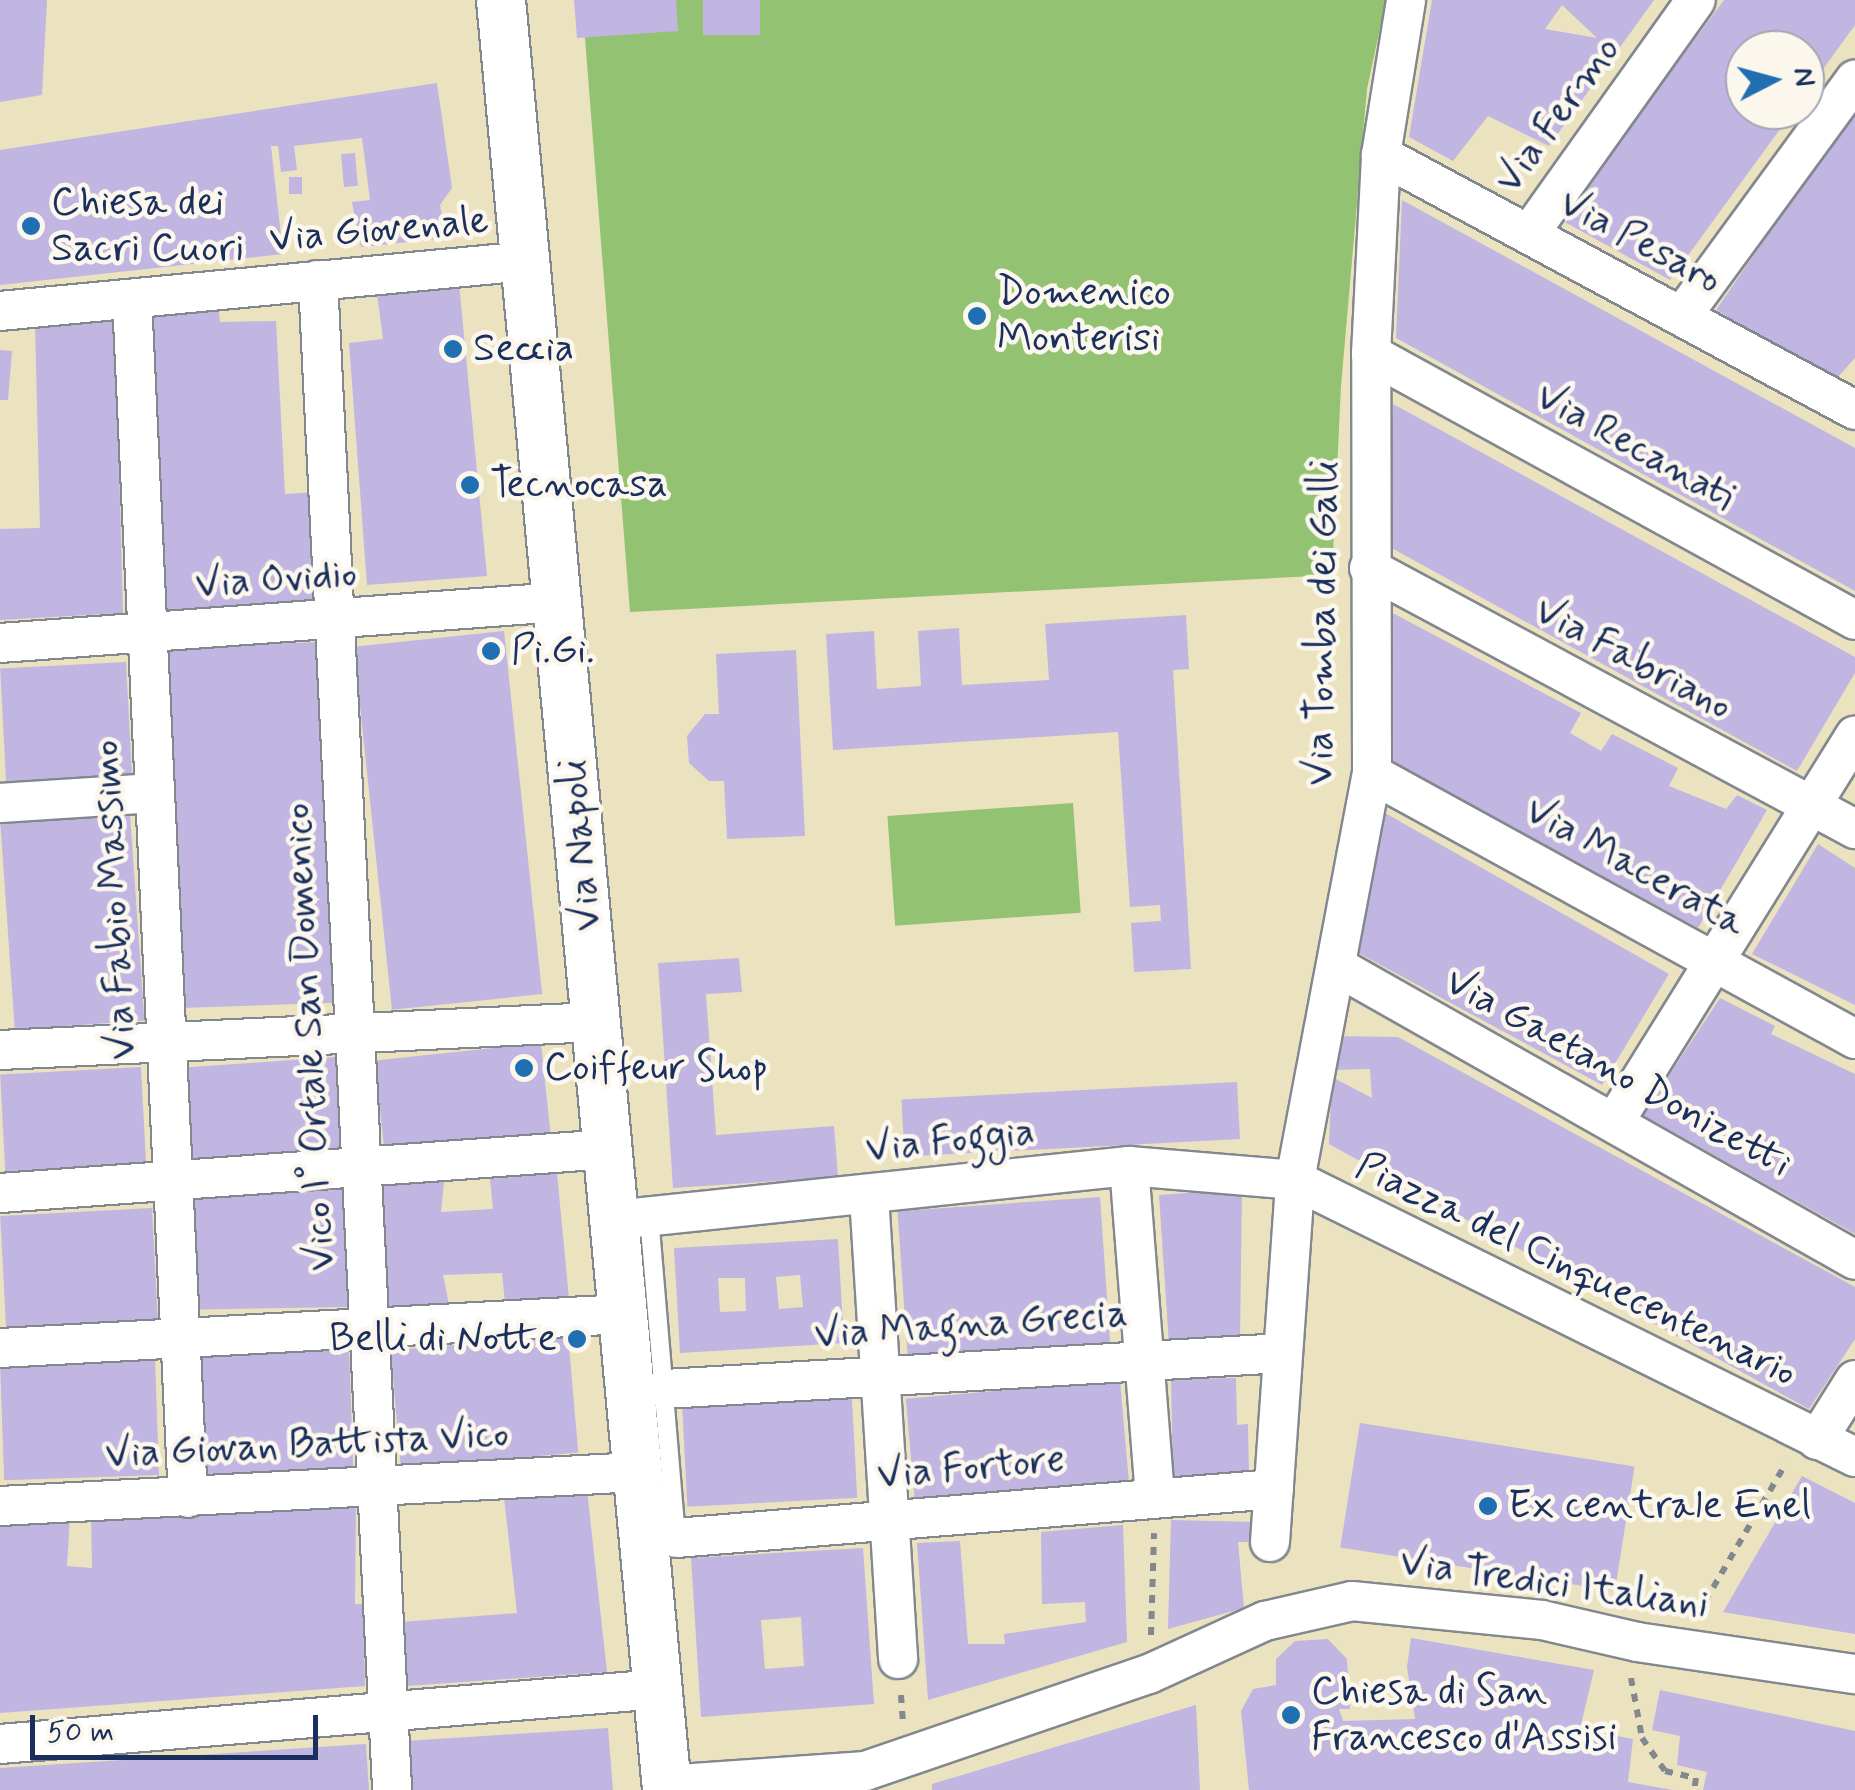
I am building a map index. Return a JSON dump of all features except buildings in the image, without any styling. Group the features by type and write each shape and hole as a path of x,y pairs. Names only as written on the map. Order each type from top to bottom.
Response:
{"street":[{"name":"Via Napoli","path":"501,0 609,1150 632,1218 614,1314 659,1689 667,1788"},
{"name":"Via Tomba dei Galli","path":"1270,1542 1295,1180 1372,774 1372,354 1381,155 1406,0"},
{"name":"Via Fermo","path":"1529,234 1696,0"},
{"path":"1682,316 1855,80"},
{"name":"Via Pesaro","path":"1381,155 1682,316 1851,401"},
{"name":"Via Giovenale","path":"0,311 527,260"},
{"name":"Vico I° Ortale San Domenico","path":"318,280 358,1166 370,1328 392,1790"},
{"name":"Via Fabio Massimo","path":"132,299 188,1498"},
{"name":"Via Recanati","path":"1372,354 1855,620"},
{"name":"Via Fabriano","path":"1369,568 1855,829"},
{"name":"Via Ovidio","path":"0,643 336,622 559,602"},
{"path":"1615,1121 1855,736"},
{"name":"Via Macerata","path":"1372,774 1855,1039"},
{"path":"0,804 155,794"},
{"name":"Via Gaetano Donizetti","path":"1336,966 1855,1260"},
{"path":"0,1050 353,1030 597,1022"},
{"path":"0,1192 173,1176 609,1150"},
{"path":"1129,1166 1154,1513"},
{"name":"Via Foggia","path":"632,1218 1129,1166 1295,1180"},
{"name":"Piazza del Cinquecentenario","path":"1295,1180 1855,1458"},
{"path":"869,1196 898,1659"},
{"path":"0,1348 614,1314"},
{"name":"Via Magna Grecia","path":"665,1389 1283,1353"},
{"path":"1817,1440 1855,1380"},
{"name":"Via Giovan Battista Vico","path":"0,1506 619,1473"},
{"name":"Via Fortore","path":"676,1538 891,1521 1154,1513 1274,1489"},
{"name":"Via Tredici Italiani","path":"667,1788 865,1771 908,1773 1149,1674 1265,1621 1352,1601 1542,1620 1636,1642 1855,1674"},
{"path":"0,1744 659,1689"}],"lane":[{"name":"Via Napoli","path":"632,1218 665,1389 676,1538"},
{"name":"Via Napoli","path":"614,1314 619,1473"}],"path":[{"path":"1699,1611 1776,1470"},
{"path":"1151,1635 1154,1513"},
{"path":"1630,1682 1642,1738 1665,1771 1696,1778 1694,1790"}],"green space":[{"name":"Domenico Monterisi","path":"582,0 1386,0 1367,89 1341,386 1332,575 630,612"},
{"path":"1073,803 1081,913 895,926 887,816"}],"place":[{"name":"Chiesa dei Sacri Cuori","path":"31,226"},
{"name":"Domenico Monterisi","path":"977,316"},
{"name":"Seccia","path":"453,349"},
{"name":"Tecnocasa","path":"470,485"},
{"name":"Pi.Gi.","path":"491,651"},
{"name":"Coiffeur Shop","path":"524,1068"},
{"name":"Belli di Notte","path":"577,1339"},
{"name":"Ex centrale Enel","path":"1488,1506"},
{"name":"Chiesa di San Francesco d'Assisi","path":"1291,1715"}]}
